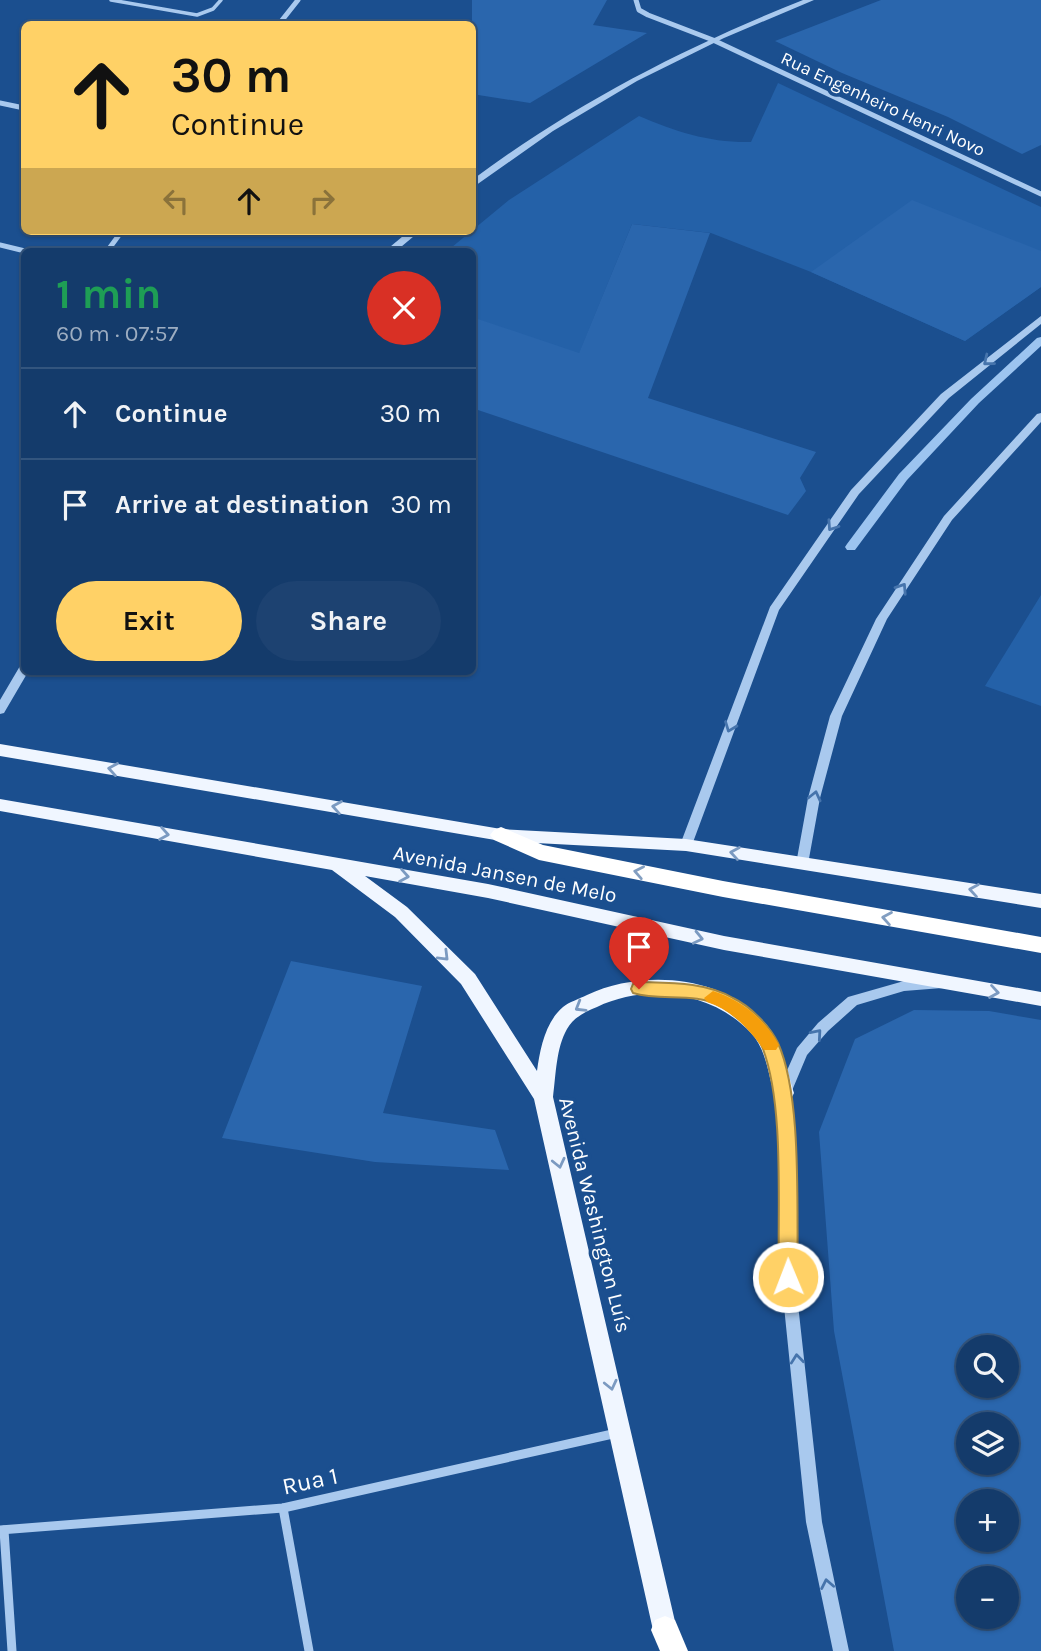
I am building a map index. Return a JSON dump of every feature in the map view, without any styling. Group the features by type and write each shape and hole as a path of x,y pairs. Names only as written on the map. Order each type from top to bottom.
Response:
{"highway":[{"path":"501,835 539,852 723,889 1041,945"}],"main road":[{"name":"Avenida Jansen de Melo","path":"0,750 501,835 686,845 1041,901"},
{"name":"Avenida Jansen de Melo","path":"0,805 488,891 724,943 1041,999"},
{"name":"Avenida Washington Luís","path":"337,864 401,912 468,979 543,1097 669,1644"},
{"path":"543,1097 550,1049 567,1015 594,998 624,989 654,988 689,990 727,1002 747,1018 770,1044 784,1093"}],"street":[{"path":"281,21 298,0"},
{"name":"Rua Engenheiro Henri Novo","path":"636,0 639,10 648,15 713,40 1041,194"},
{"path":"476,182 498,164 606,96 713,40 810,0"},
{"path":"0,103 21,107"},
{"path":"394,248 410,235"},
{"path":"0,245 21,250"},
{"path":"686,845 774,610 855,492 945,396 1041,319"},
{"path":"802,864 814,798 836,716 882,619 948,518 1041,416"},
{"path":"0,710 21,674"},
{"path":"841,1651 814,1522 788,1277 784,1093 802,1052 822,1027 853,1001 904,986 946,984"},
{"name":"Rua 1","path":"2,1530 283,1508 622,1432"},
{"path":"283,1508 309,1651"},
{"path":"2,1530 12,1651"}],"lane":[{"path":"111,0 197,15 213,9 221,0"}],"shaded area":[{"path":"778,83 1041,207 1041,287 965,341 811,272 711,233 632,224 579,354 476,319 476,248 451,248 467,235 476,235 476,227 509,200 639,116 694,135 722,141 751,142"},
{"path":"1041,595 1041,706 985,686"}],"building":[{"path":"472,0 607,0 593,25 647,33 530,103 476,95 476,21 472,21"},
{"path":"881,0 1041,0 1041,145 1022,154 948,117 842,73 775,41"},
{"path":"912,200 1041,251 1041,287 965,341 811,272"},
{"path":"632,224 710,233 648,398 816,452 800,478 806,491 788,515 476,409 476,318 579,353"},
{"path":"291,961 422,986 383,1113 495,1130 509,1170 375,1162 222,1138"},
{"path":"914,1010 989,1011 1041,1020 1041,1651 894,1651 834,1331 819,1132 855,1039"}],"waterway":[{"path":"851,547 903,477 975,401 1041,340"}],"slow traffic":[{"path":"713,998 727,1002 757,1026 770,1045"}],"route":[{"path":"639,989 689,990 727,1002 757,1026 770,1044 784,1093 788,1277"}]}
